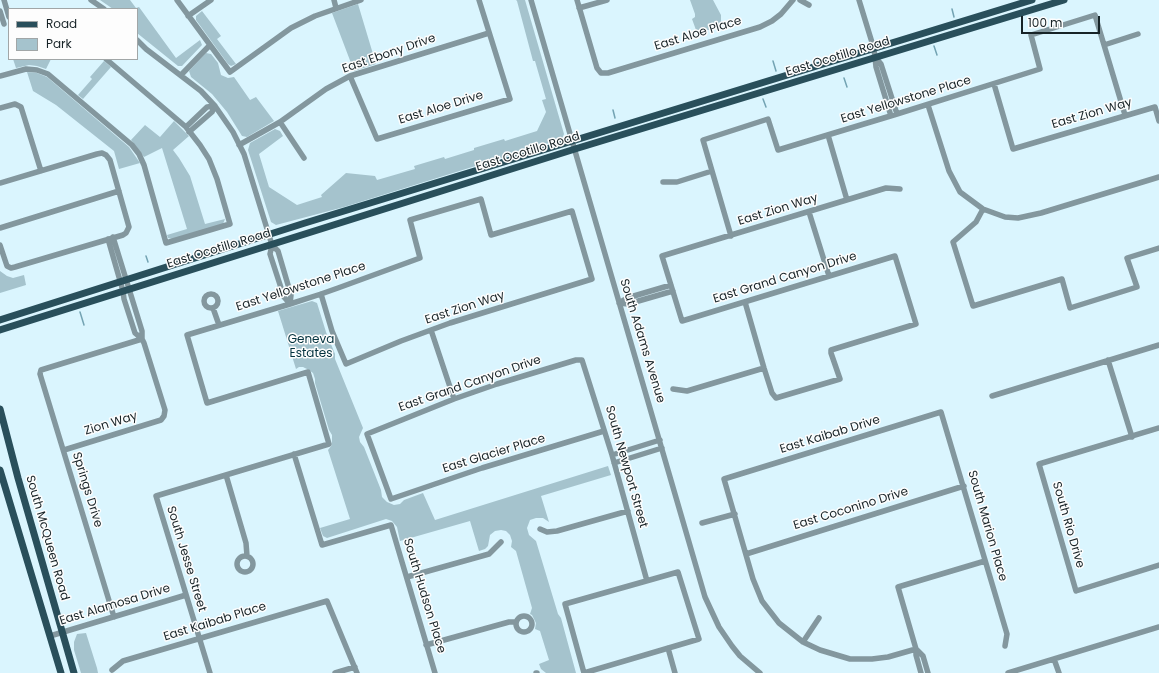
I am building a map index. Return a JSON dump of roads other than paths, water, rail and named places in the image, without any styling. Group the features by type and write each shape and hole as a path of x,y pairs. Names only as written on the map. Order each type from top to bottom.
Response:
{"main road":[{"name":"East Ocotillo Road","path":"0,320 268,235 1032,0"},
{"name":"East Ocotillo Road","path":"0,330 575,149 1064,0"},
{"name":"South McQueen Road","path":"0,409 20,485 74,673"},
{"name":"South McQueen Road","path":"0,470 61,673"}],"street":[{"path":"4,0 8,14"},
{"path":"91,0 103,8"},
{"path":"177,0 230,72 291,28 315,16 361,0"},
{"path":"188,16 211,0"},
{"path":"334,0 336,8"},
{"path":"479,0 489,33"},
{"name":"South Adams Avenue","path":"531,0 709,606 719,627 732,646 740,656 760,673"},
{"path":"577,0 579,8 607,0"},
{"name":"East Aloe Place","path":"579,8 597,68 601,73 608,73 760,26 772,21 781,14 793,0"},
{"path":"800,0 809,5"},
{"path":"859,0 876,57 881,64 894,115"},
{"path":"0,11 4,24"},
{"name":"East Yellowstone Place","path":"712,171 703,140 768,119 778,150 928,105 1040,69 1031,35 1094,15 1104,45"},
{"name":"East Ebony Drive","path":"240,144 280,122 326,89 350,76 489,33"},
{"name":"East Aloe Drive","path":"350,76 377,139 510,99 489,33"},
{"path":"1125,115 1104,45 1138,34"},
{"path":"138,41 201,91 215,106 230,126 240,144 249,168 268,235 272,244 278,251 292,295 290,304"},
{"path":"181,75 210,45"},
{"path":"0,76 26,69 37,70 48,74 132,145 139,154 144,165 166,243 230,224 217,179 209,159 200,145 187,130 107,60"},
{"name":"East Zion Way","path":"994,84 1013,149 1155,107 1159,121"},
{"path":"0,108 15,104 23,110 41,171"},
{"path":"928,105 949,171 960,192 983,209 1005,217 1018,218 1041,213 1159,177"},
{"path":"187,130 212,112 215,106"},
{"path":"280,122 304,158"},
{"path":"828,135 847,200"},
{"path":"0,183 102,153 109,157 130,226 126,233 11,268 7,266 0,246"},
{"path":"663,182 677,182 712,171 731,236"},
{"name":"East Zion Way","path":"671,285 662,256 886,188 900,190"},
{"path":"0,228 119,191"},
{"name":"East Zion Way","path":"320,294 332,331 346,364 431,330 592,279 572,211 491,235 481,198 410,220 420,258"},
{"path":"983,209 976,222 953,242 972,306 1062,279 1070,308 1136,287 1127,258 1159,248"},
{"path":"809,212 829,276"},
{"path":"111,238 126,290 137,314 142,331 142,339"},
{"name":"East Grand Canyon Drive","path":"673,291 682,321 895,256 916,324 831,350 840,379 776,398 772,393 764,368"},
{"name":"East Yellowstone Place","path":"294,454 329,444 308,372 207,403 187,336 346,286 420,258"},
{"path":"671,285 673,291 628,304 619,303 627,298 671,285"},
{"path":"126,290 124,299 129,317 135,333 142,339"},
{"path":"673,389 687,391 764,368 745,302"},
{"path":"213,308 219,325"},
{"path":"129,317 137,314"},
{"path":"431,330 454,399"},
{"name":"Springs Drive","path":"114,617 40,374 41,370 142,339"},
{"name":"Zion Way","path":"64,450 161,420 164,416 164,410 142,339"},
{"path":"992,396 1159,345"},
{"name":"East Grand Canyon Drive","path":"391,499 367,434 454,399 576,360 582,360"},
{"name":"South Newport Street","path":"582,360 612,455 647,581"},
{"path":"1108,360 1132,437 1159,428"},
{"name":"East Kaibab Drive","path":"735,514 724,479 942,412"},
{"name":"South Marion Place","path":"942,412 1007,634 1005,646"},
{"name":"East Glacier Place","path":"391,499 482,468 604,431"},
{"name":"South Rio Drive","path":"1132,437 1039,464 1076,591 1159,565"},
{"path":"612,455 660,440"},
{"path":"614,463 662,448"},
{"path":"247,556 246,544 226,475 294,454"},
{"name":"South Hudson Place","path":"294,454 322,546 391,525 435,673"},
{"name":"South Jesse Street","path":"210,673 156,496 226,475"},
{"name":"East Coconino Drive","path":"746,554 964,486"},
{"path":"540,530 547,532 557,531 628,511"},
{"path":"702,523 735,514 753,579 762,601 779,623 803,642 820,650 850,659 888,657 916,649"},
{"path":"407,577 489,554 501,542"},
{"path":"921,673 916,656 916,649 898,587 985,561"},
{"path":"678,572 699,639 584,673 565,604 647,581 678,572"},
{"name":"East Alamosa Drive","path":"50,636 186,595"},
{"name":"East Kaibab Place","path":"112,670 123,661 327,601 356,670"},
{"path":"803,642 820,618"},
{"path":"426,645 509,622 516,622"},
{"path":"1008,673 1159,627"},
{"path":"668,648 675,673"},
{"path":"916,649 923,656 927,673"},
{"path":"1054,659 1058,673"},
{"path":"335,673 356,670"}],"waterway":[{"path":"952,9 954,17"},
{"path":"934,46 937,55"},
{"path":"773,61 776,71"},
{"path":"844,78 847,87"},
{"path":"763,99 766,107"},
{"path":"613,110 615,118"},
{"path":"146,256 148,262"},
{"path":"80,312 84,325"}],"park label":[{"name":"Geneva Estates","path":"311,347"}]}
